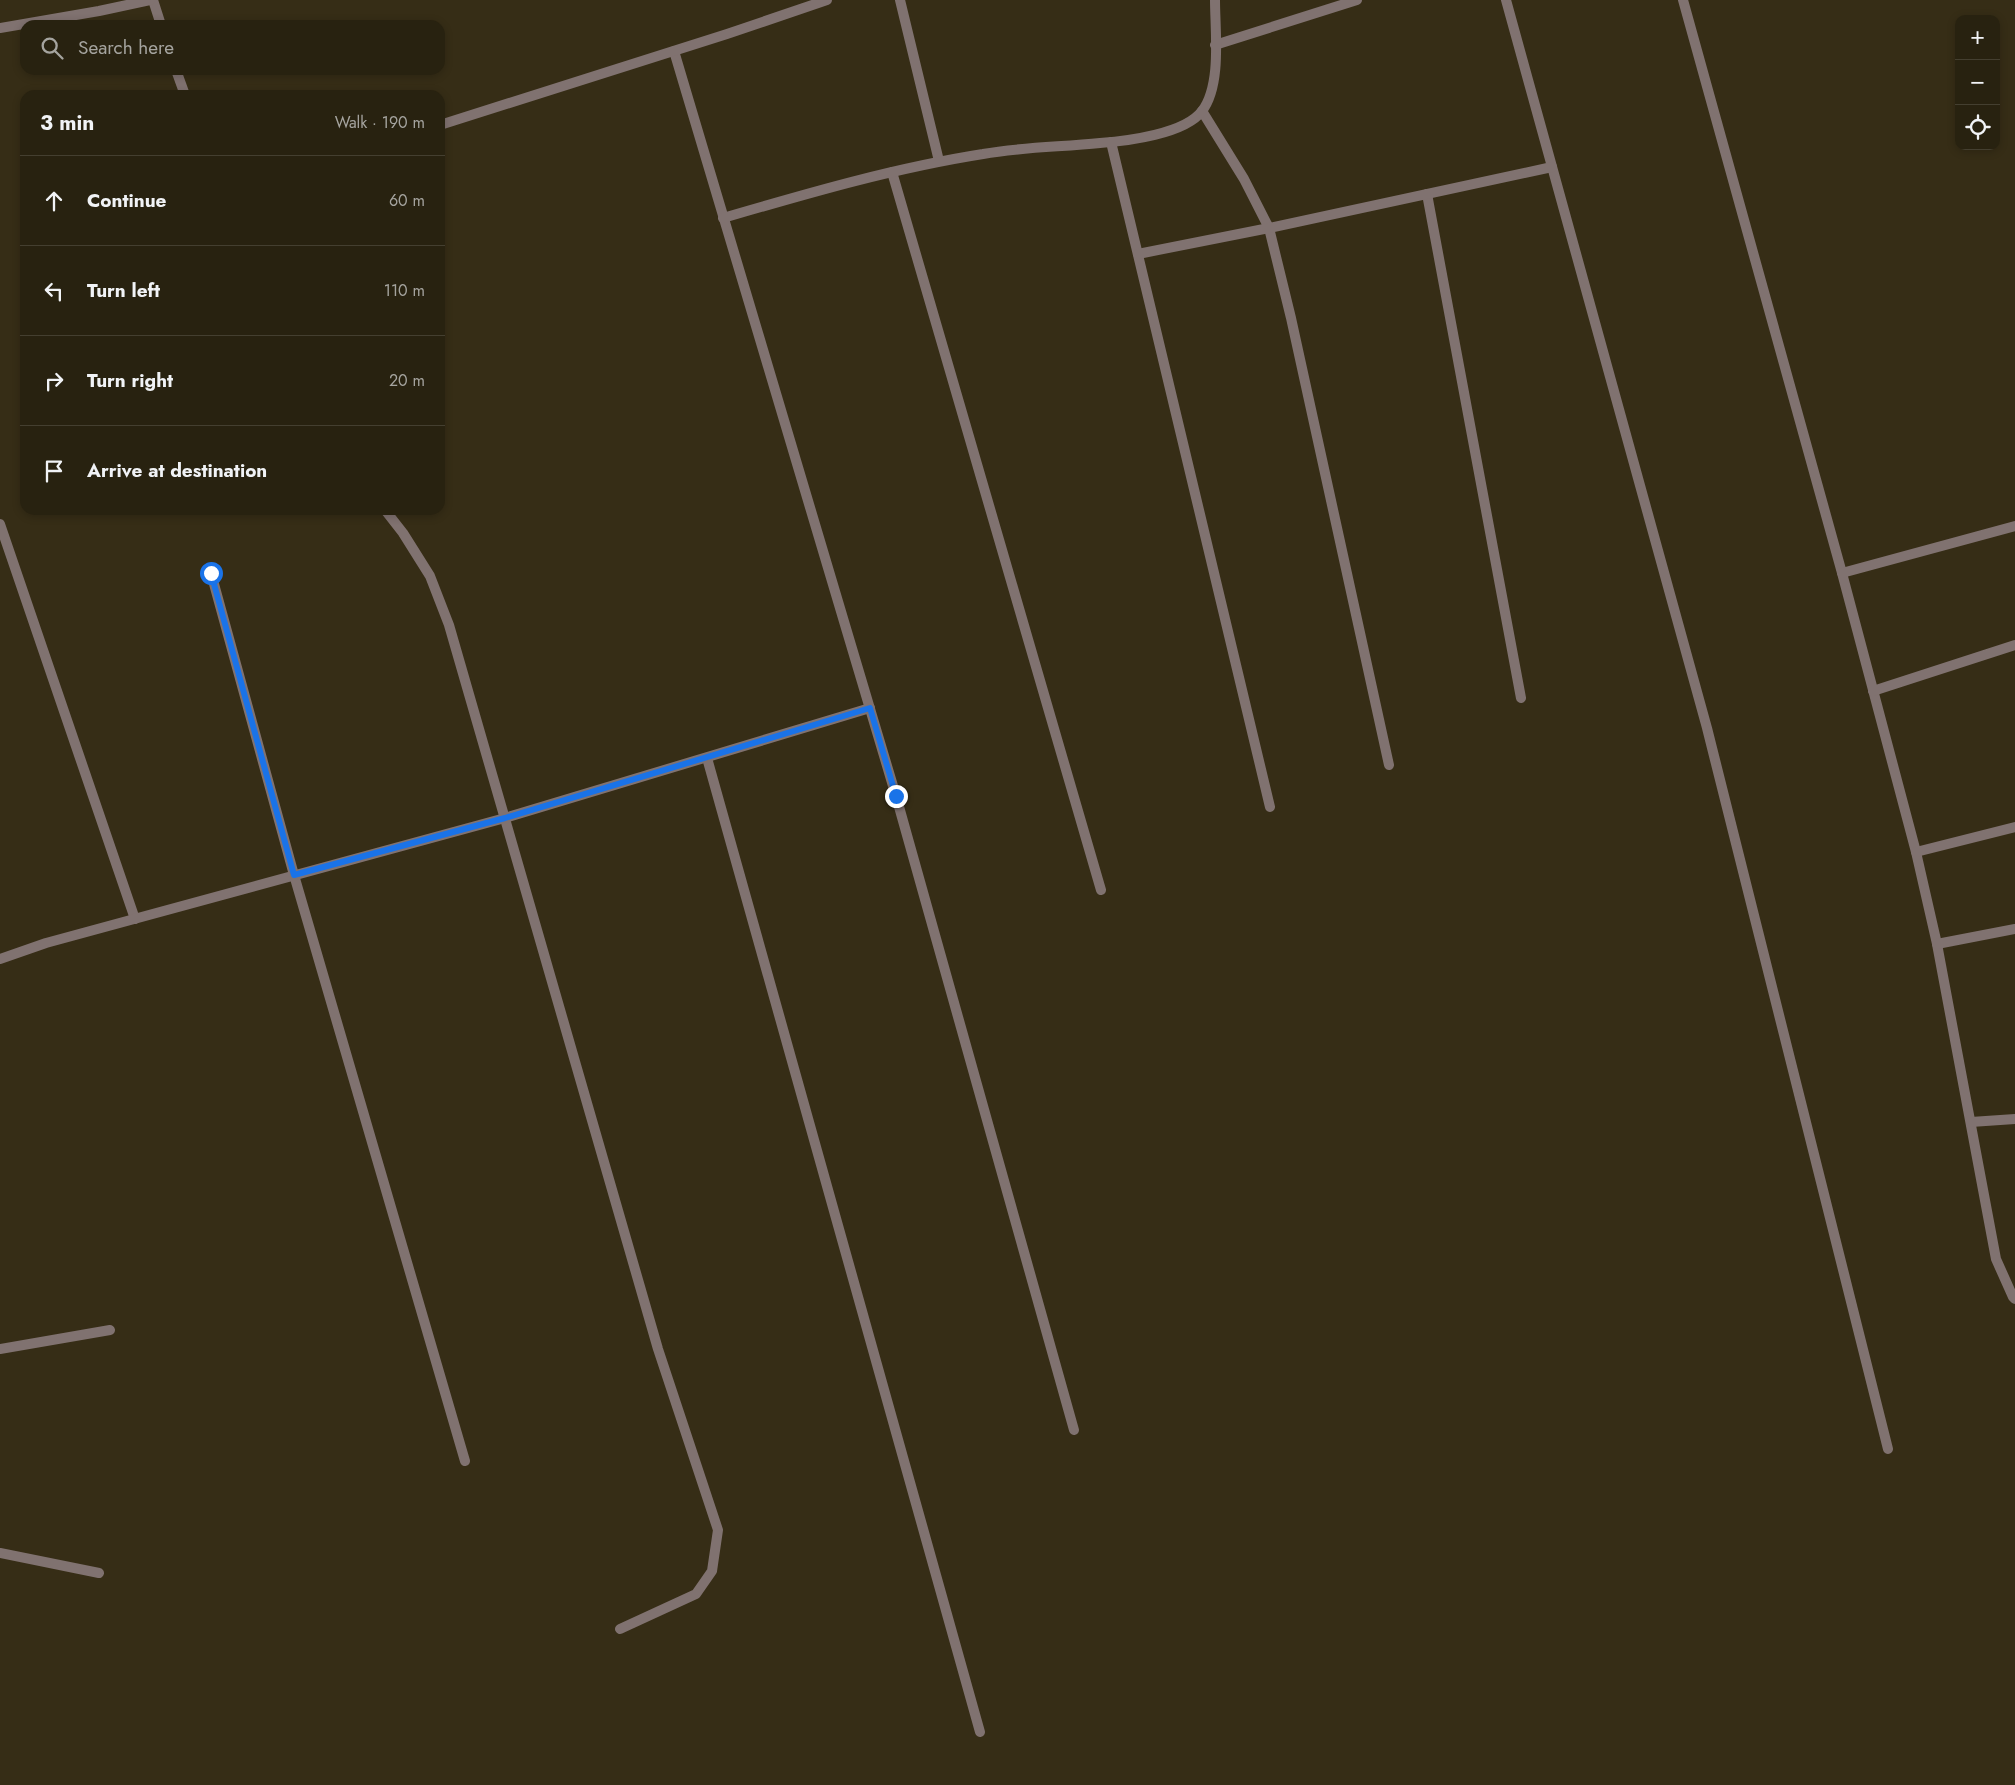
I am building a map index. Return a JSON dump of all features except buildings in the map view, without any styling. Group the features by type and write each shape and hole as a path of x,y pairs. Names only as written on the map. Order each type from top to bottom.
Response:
{"street":[{"path":"47,20 151,0 159,20"},
{"path":"445,124 827,0"},
{"path":"900,0 939,161"},
{"path":"723,218 830,187 939,161 986,153 1111,142 1164,132 1187,123 1202,111 1212,92 1215,65 1215,0"},
{"path":"1215,45 1357,0"},
{"path":"1506,0 1707,728 1888,1449"},
{"path":"1683,0 1842,573 1916,852 1937,944 1996,1259 2015,1299"},
{"path":"0,28 20,25"},
{"path":"674,51 870,708 1074,1430"},
{"path":"178,75 183,90"},
{"path":"1202,111 1244,179 1269,228 1291,318 1389,764"},
{"path":"1111,142 1270,807"},
{"path":"1138,254 1552,168"},
{"path":"892,172 1101,890"},
{"path":"1427,194 1521,698"},
{"path":"389,515 403,533 433,584 449,625 658,1349 718,1530 712,1571 696,1594 620,1629"},
{"path":"0,524 135,919"},
{"path":"1842,573 2015,526"},
{"path":"211,573 294,875 465,1461"},
{"path":"1873,691 2015,645"},
{"path":"0,959 46,943 505,818 870,708"},
{"path":"707,758 980,1732"},
{"path":"1916,852 2015,827"},
{"path":"1937,944 2015,929"},
{"path":"1971,1122 2015,1119"},
{"path":"0,1349 110,1330"},
{"path":"0,1553 99,1573"}],"route":[{"path":"211,573 294,875 505,818 870,708 896,796"}]}
